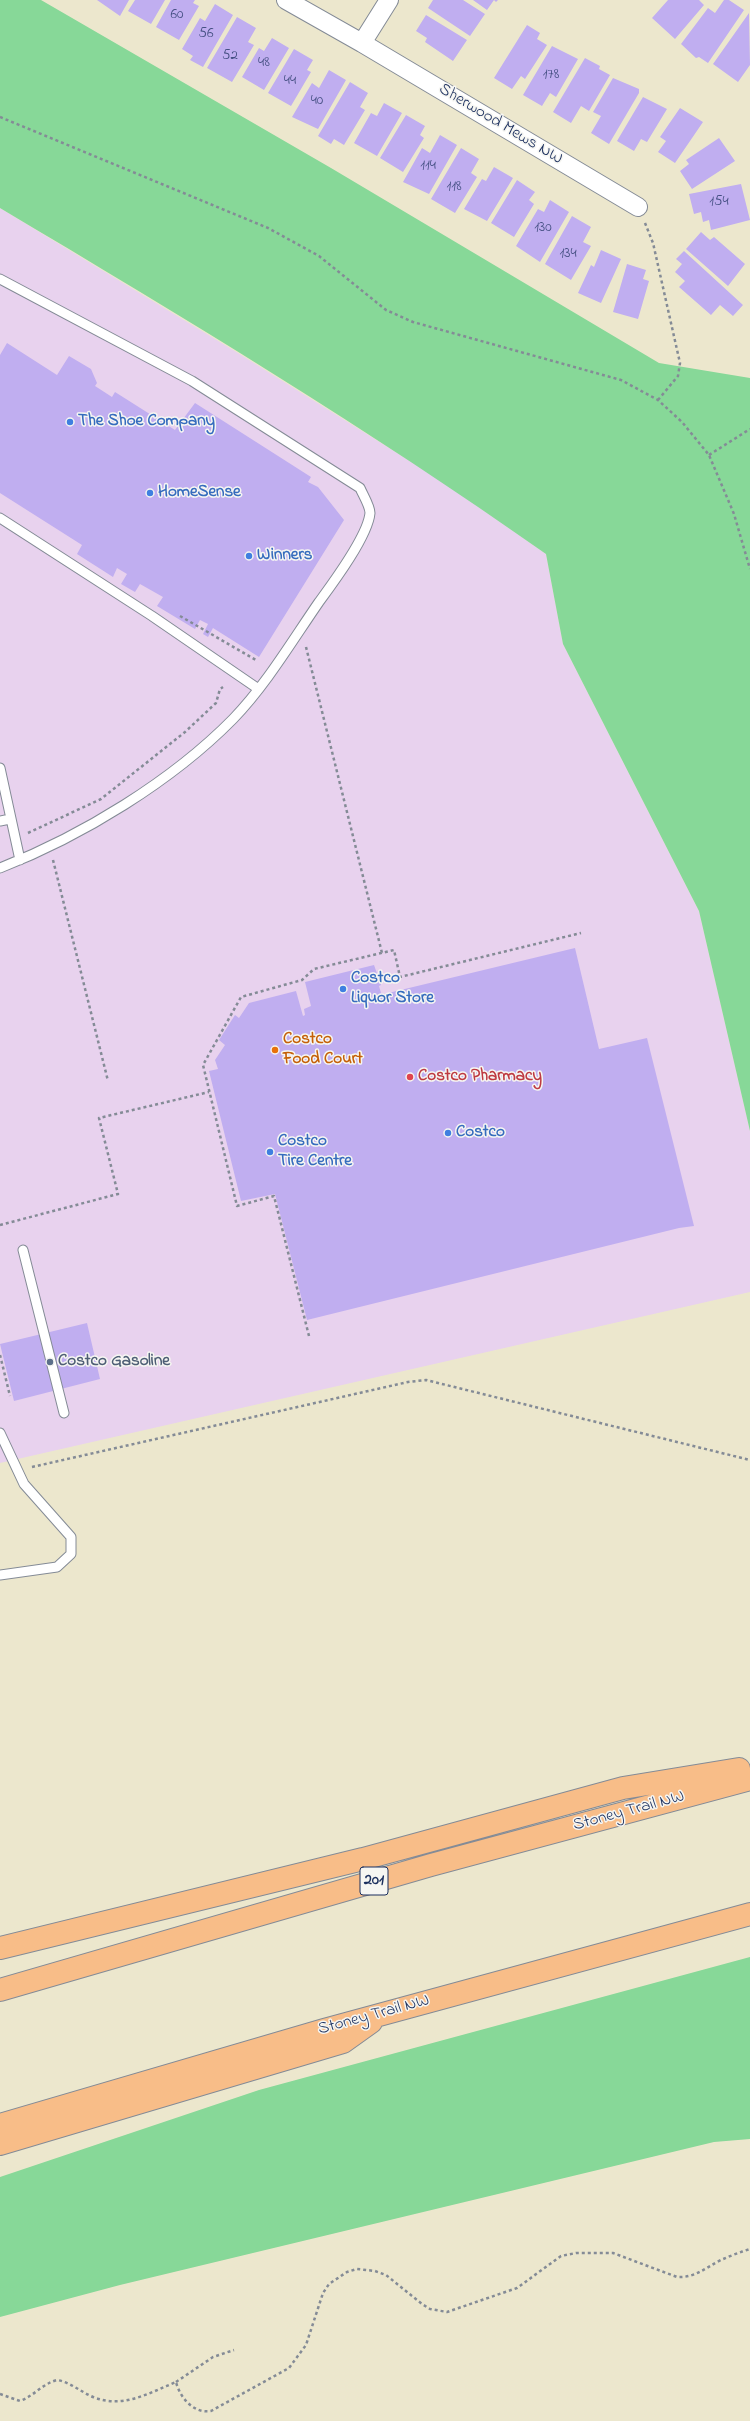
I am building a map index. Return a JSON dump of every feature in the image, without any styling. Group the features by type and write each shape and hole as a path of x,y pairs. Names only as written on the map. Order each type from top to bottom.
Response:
{"highway":[{"path":"0,1948 363,1859 623,1788 750,1767"},
{"name":"Stoney Trail NW","path":"0,1990 431,1865 750,1779"},
{"name":"Stoney Trail NW","path":"0,2125 382,2014 750,1914"},
{"path":"0,2144 343,2042 382,2014"}],"street":[{"name":"Sherwood Mews NW","path":"286,0 638,208"},
{"path":"362,44 389,0"}],"lane":[{"path":"0,279 192,380 360,488 370,512 366,528 334,581 278,662 234,718 186,762 137,797 20,860 0,868"},
{"path":"0,518 152,616 257,688"},
{"path":"0,768 20,860"},
{"path":"0,821 10,819"},
{"path":"23,1250 64,1413"},
{"path":"0,1432 19,1470 24,1484 71,1537 71,1554 57,1566 0,1574"}],"path":[{"path":"0,118 268,228 319,256 386,310 413,322 621,380 658,400 682,422 709,456 734,514 750,569"},
{"path":"638,208 653,243 680,363 678,376 658,400"},
{"path":"709,456 750,429"},
{"path":"305,643 382,953"},
{"path":"15,839 100,799 185,732 216,703 220,689 223,687"},
{"path":"52,856 108,1081"},
{"path":"309,1336 274,1196 237,1206 203,1064 242,997 302,980 314,969 394,950 400,976 581,933"},
{"path":"0,1225 118,1194 99,1118 209,1092"},
{"path":"0,1356 10,1396"},
{"path":"19,1470 408,1382 426,1380 750,1460"},
{"path":"176,2382 182,2396 196,2410 203,2412 219,2408 261,2382 283,2372 306,2345 323,2293 329,2284 337,2276 357,2269 375,2271 386,2275 430,2309 448,2312 517,2288 561,2256 576,2253 613,2253 677,2277 684,2277 699,2274 719,2261 750,2249"},
{"path":"0,2394 20,2402 28,2398 48,2382 57,2380 94,2397 118,2403 129,2401 176,2382 213,2357 234,2350"}],"shaded area":[{"path":"0,208 238,353 440,480 546,554 563,644 699,911 750,1131 750,1292 0,1463"}],"green space":[{"path":"0,0 41,0 331,168 659,363 750,378 750,1131 699,911 563,644 546,554 480,508 345,419 208,333 0,208"},
{"path":"750,1957 750,2139 714,2142 120,2285 0,2317 0,2177 259,2090"}],"building":[{"path":"97,0 129,0 120,16"},
{"path":"135,0 165,0 151,24 128,11"},
{"path":"171,0 195,0 193,3 199,6 179,40 156,27"},
{"path":"433,0 463,0 485,14 470,36 428,8"},
{"path":"473,0 494,0 487,10"},
{"path":"668,0 699,0 704,5 675,39 652,18"},
{"path":"724,0 729,0 744,10 708,63 699,57 696,58 681,44 708,8 715,13"},
{"path":"215,4 233,15 203,67 190,60 193,56 182,49 200,18 205,21"},
{"path":"749,13 750,65 738,82 713,64"},
{"path":"426,15 467,40 453,61 425,42 427,38 416,31"},
{"path":"237,17 256,28 248,42 254,45 232,82 207,68"},
{"path":"527,25 540,33 537,39 547,45 525,79 521,76 512,89 494,78"},
{"path":"272,38 289,48 264,90 242,77 259,48 264,51"},
{"path":"552,46 578,59 556,97 550,93 542,106 523,95"},
{"path":"294,49 313,60 307,70 311,72 291,106 268,93"},
{"path":"585,58 600,66 599,69 610,75 589,111 581,106 571,123 553,112"},
{"path":"329,70 346,80 318,129 292,117 312,83 319,88"},
{"path":"613,78 639,89 639,93 609,144 591,133 601,116 593,112"},
{"path":"350,82 368,93 360,107 365,110 344,145 334,139 331,144 318,136"},
{"path":"643,97 667,109 647,142 641,139 634,151 617,141"},
{"path":"384,103 402,113 377,156 354,143 371,113 377,116"},
{"path":"680,108 703,122 675,163 658,152 666,141 660,137"},
{"path":"406,115 425,126 420,135 424,138 403,172 380,158"},
{"path":"440,135 457,145 429,194 403,182 422,148 430,153"},
{"path":"719,138 735,161 692,189 680,171 689,164 686,160"},
{"path":"461,148 479,159 471,173 477,177 455,213 431,199"},
{"path":"494,167 513,178 487,221 464,209 482,179 486,181"},
{"path":"517,180 535,192 529,200 534,204 514,237 491,223"},
{"path":"741,184 750,220 711,230 709,220 703,222 701,212 694,214 689,194"},
{"path":"550,200 569,212 540,262 516,246 538,209 544,212"},
{"path":"572,216 591,227 583,242 591,246 571,280 545,264"},
{"path":"701,232 710,240 714,237 745,264 728,286 686,249"},
{"path":"601,250 621,259 601,303 578,293 591,265 594,267"},
{"path":"684,251 743,305 733,316 720,305 711,315 679,287 685,281 675,272 682,264 676,259"},
{"path":"627,264 646,270 643,279 649,281 638,319 613,312"},
{"path":"7,343 57,375 69,356 91,369 97,383 95,386 112,397 115,392 175,430 195,403 311,477 308,482 318,487 344,520 259,657 213,628 208,637 203,634 208,624 200,620 195,629 157,606 163,597 140,584 135,592 121,584 127,574 117,568 113,577 77,554 82,545 0,493 0,355"},
{"name":"Costco","path":"575,948 599,1049 647,1038 694,1226 679,1228 307,1320 275,1194 241,1201 209,1071 218,1069 215,1060 225,1045 219,1040 235,1015 239,1018 249,1003 296,991 303,1016 305,1015 304,1009 311,1006 305,982 374,965 381,985 379,986 381,993 384,994"},
{"name":"Costco Gasoline","path":"87,1323 100,1379 14,1401 0,1344"}],"place":[{"name":"The Shoe Company","path":"70,422"},
{"name":"HomeSense","path":"150,493"},
{"name":"Winners","path":"249,556"},
{"name":"Costco Liquor Store","path":"343,989"},
{"name":"Costco Food Court","path":"275,1050"},
{"name":"Costco Pharmacy","path":"410,1077"},
{"name":"Costco","path":"448,1133"},
{"name":"Costco Tire Centre","path":"270,1152"},
{"name":"Costco Gasoline","path":"50,1362"}]}
